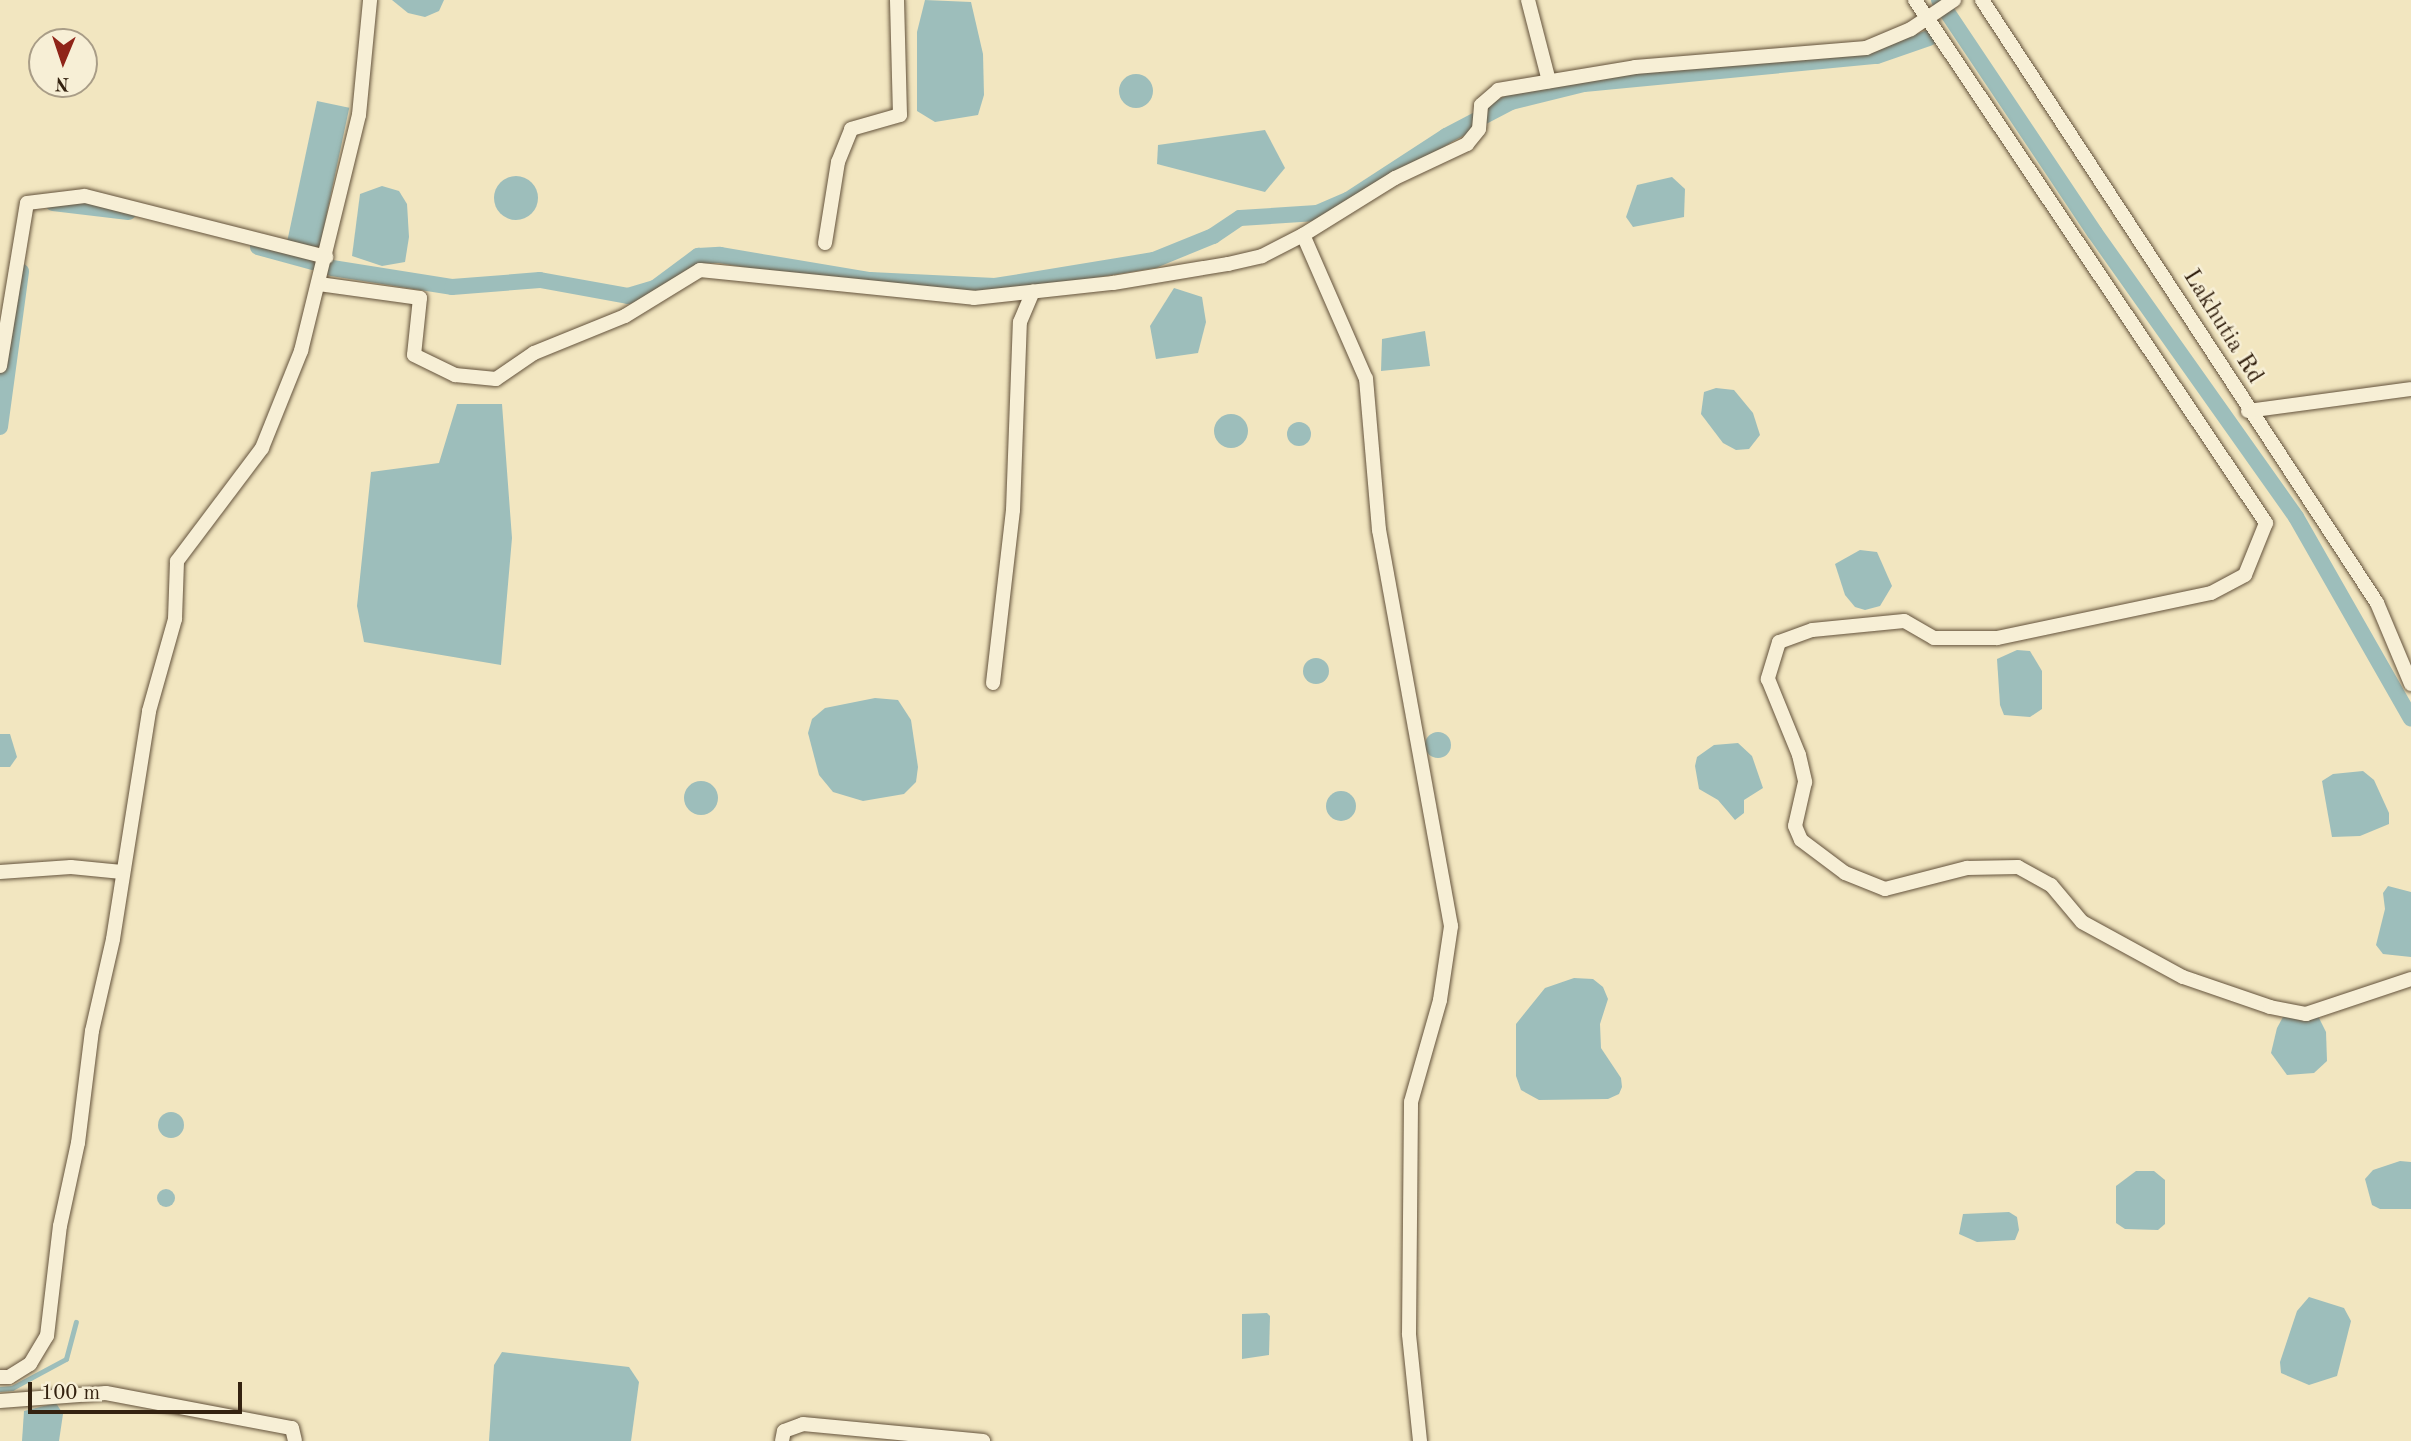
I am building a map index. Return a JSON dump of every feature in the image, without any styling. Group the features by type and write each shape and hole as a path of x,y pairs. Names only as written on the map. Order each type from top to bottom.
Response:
{"street":[{"path":"0,1377 9,1377 30,1364 47,1336 60,1226 78,1143 92,1031 149,711 175,619 177,561 262,448 301,351 359,115 370,0"},
{"path":"825,243 838,162 851,129 900,115 897,0"},
{"path":"1528,0 1549,81"},
{"path":"1915,0 2266,523 2245,575 2211,593 1997,638 1934,638 1904,621 1812,629 1779,642 1768,679 1799,755 1805,782 1795,826 1801,840 1845,873 1885,889 1967,868 2018,867 2051,886 2082,922 2183,976 2270,1007 2306,1014 2411,978"},
{"path":"319,284 420,298 414,355 455,375 496,379 534,353 625,316 700,270 974,298 1228,264 1262,256 1303,235 1395,178 1467,144 1479,129 1481,105 1498,89 1635,67 1866,48 1911,29 1954,0"},
{"name":"Lakhutia Rd","path":"1982,0 2248,411 2377,603 2410,681"},
{"path":"0,366 27,203 86,196 326,257"},
{"path":"1303,235 1366,379 1379,530 1451,926 1440,1000 1411,1102 1409,1334 1420,1441"},
{"path":"993,683 1013,510 1020,322 1033,292"},
{"path":"2248,411 2411,388"},
{"path":"0,872 71,867 122,872"},
{"path":"0,1401 106,1393 292,1428 295,1441"},
{"path":"782,1441 784,1431 803,1424 984,1441"}],"water":[{"path":"392,0 444,0 439,11 425,17 408,13"},
{"path":"925,0 971,2 983,54 984,95 978,115 935,122 917,111 917,32"},
{"path":"1136,74 1148,79 1153,91 1148,103 1136,108 1124,103 1119,91 1124,79"},
{"path":"317,101 349,108 320,248 287,241"},
{"path":"1265,130 1285,168 1265,192 1157,164 1158,145"},
{"path":"516,176 531,183 538,198 531,213 516,220 501,213 494,198 501,183"},
{"path":"1672,177 1685,189 1684,217 1633,227 1626,217 1637,185"},
{"path":"382,186 399,191 407,204 409,237 405,262 382,266 352,256 360,194"},
{"path":"1174,288 1202,297 1206,322 1198,353 1156,359 1150,326"},
{"path":"1425,331 1430,366 1381,371 1382,339"},
{"path":"1716,388 1734,390 1753,413 1760,435 1749,449 1736,450 1723,443 1701,414 1704,392"},
{"path":"457,404 502,404 512,538 501,665 364,642 357,606 371,472 439,463"},
{"path":"1231,414 1243,419 1248,431 1243,443 1231,448 1219,443 1214,431 1219,419"},
{"path":"1299,422 1308,425 1311,434 1308,443 1299,446 1290,443 1287,434 1290,425"},
{"path":"1860,550 1877,552 1892,586 1880,606 1865,610 1855,607 1845,595 1835,564"},
{"path":"2017,650 2030,651 2042,671 2042,709 2030,717 2004,715 2000,705 1997,659"},
{"path":"1316,658 1325,662 1329,671 1325,680 1316,684 1307,680 1303,671 1307,662"},
{"path":"875,698 898,700 911,720 918,767 916,782 904,794 863,801 833,792 819,775 808,733 812,719 825,708"},
{"path":"1438,732 1447,736 1451,745 1447,754 1438,758 1429,754 1425,745 1429,736"},
{"path":"0,734 10,734 17,757 10,767 0,767"},
{"path":"1738,743 1752,756 1763,788 1744,800 1744,813 1735,820 1718,800 1699,789 1695,766 1697,757 1714,745"},
{"path":"2363,771 2374,780 2389,813 2389,824 2360,836 2332,837 2322,781 2333,774"},
{"path":"701,781 713,786 718,798 713,810 701,815 689,810 684,798 689,786"},
{"path":"1341,791 1347,792 1355,800 1355,812 1347,820 1341,821 1335,820 1327,812 1326,806 1327,800 1335,792"},
{"path":"2388,886 2411,892 2411,957 2383,954 2376,945 2385,909 2383,893"},
{"path":"1574,978 1593,979 1603,987 1608,999 1600,1024 1601,1048 1621,1078 1622,1087 1619,1094 1608,1099 1539,1100 1521,1090 1516,1076 1516,1024 1545,988"},
{"path":"2293,1014 2318,1016 2326,1032 2327,1061 2314,1073 2287,1075 2271,1053 2277,1028 2283,1017"},
{"path":"171,1112 181,1115 184,1125 181,1135 171,1138 161,1135 158,1125 161,1115"},
{"path":"2400,1161 2411,1162 2411,1209 2380,1209 2372,1205 2365,1179 2373,1170"},
{"path":"2136,1171 2154,1171 2165,1180 2165,1224 2158,1230 2125,1229 2116,1223 2116,1186"},
{"path":"166,1189 172,1192 175,1198 172,1204 166,1207 160,1204 157,1198 160,1192"},
{"path":"2009,1212 2017,1217 2019,1230 2015,1240 1977,1242 1959,1234 1963,1214"},
{"path":"2309,1297 2344,1308 2351,1321 2337,1376 2309,1385 2281,1373 2280,1362 2297,1311"},
{"path":"1267,1313 1270,1316 1269,1355 1242,1359 1242,1314"},
{"path":"502,1352 629,1367 639,1382 631,1441 489,1441 494,1365"},
{"path":"56,1403 63,1414 59,1441 22,1441 24,1411"}],"waterway":[{"path":"1939,0 2095,233 2296,517 2411,719"},
{"path":"332,268 452,287 540,280 628,296 655,288 698,256 720,255 870,280 995,286 1154,260 1213,236 1240,218 1317,213 1348,200 1446,136 1511,102 1584,84 1877,56 1929,38"},
{"path":"53,203 128,212"},
{"path":"258,247 313,262"},
{"path":"0,427 21,271"},
{"path":"0,1389 12,1388 66,1359 76,1322"}]}
